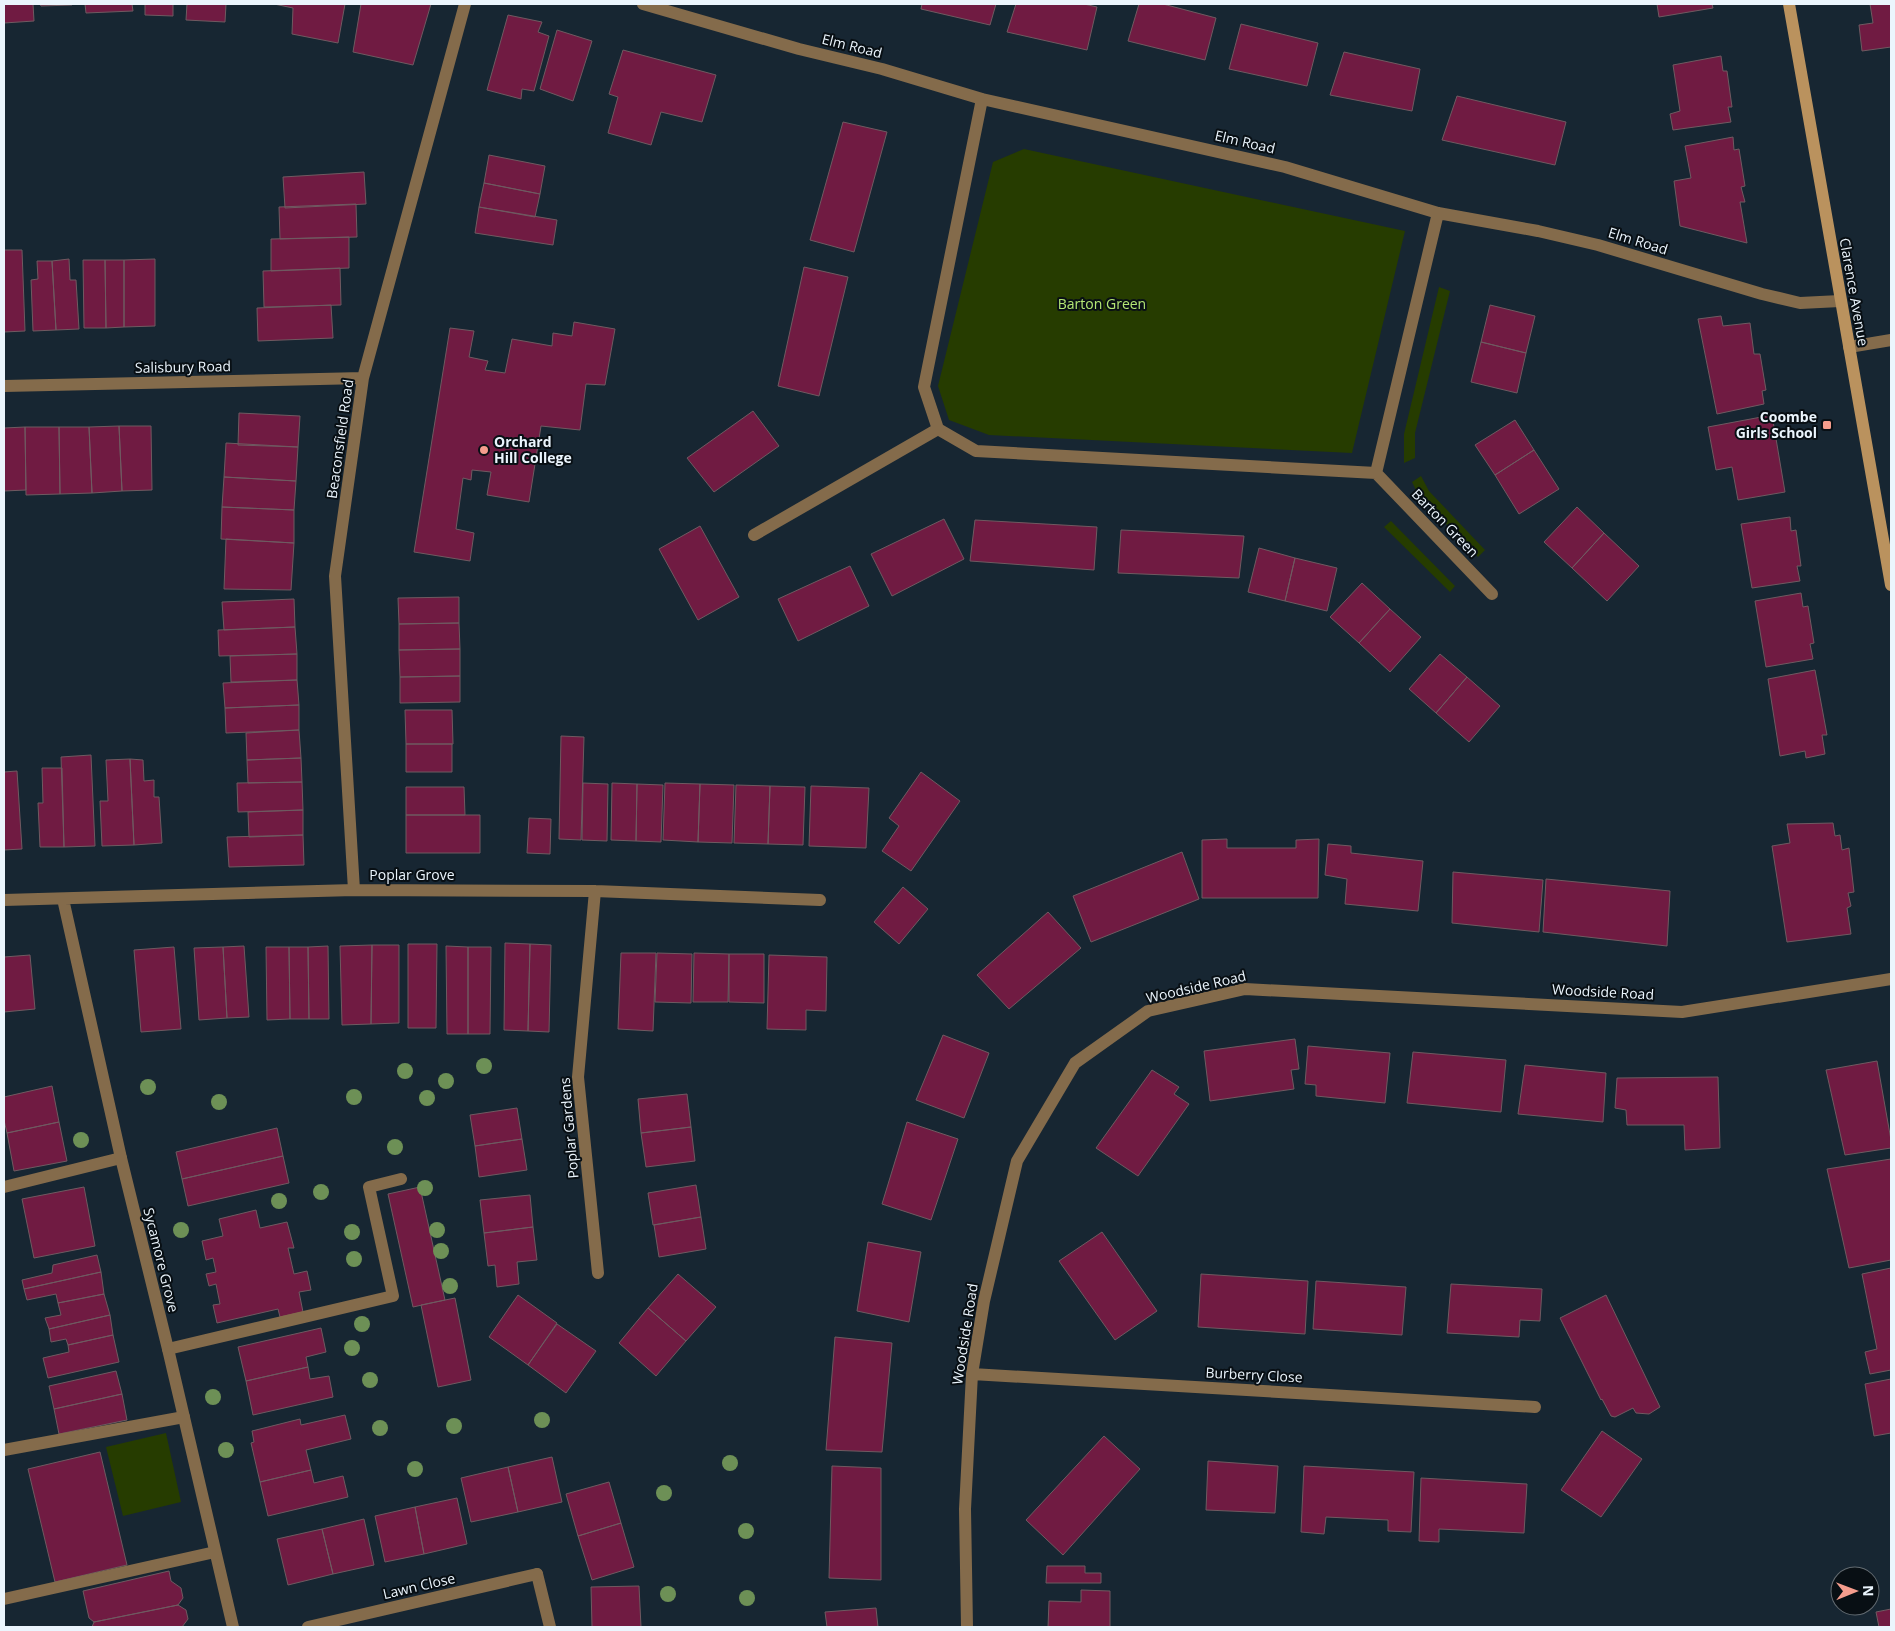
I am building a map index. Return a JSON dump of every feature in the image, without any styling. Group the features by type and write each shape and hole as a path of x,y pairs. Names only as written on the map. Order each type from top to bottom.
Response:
{"street":[{"name":"Beaconsfield Road","path":"354,890 335,576 363,378 465,4"},
{"name":"Elm Road","path":"643,4 799,49 882,69 982,99 1285,167 1438,213 1538,231 1598,245 1762,294 1800,303 1840,300"},
{"name":"Clarence Avenue","path":"1789,4 1891,585"},
{"path":"982,99 924,387 938,429 976,451 1376,473 1438,213"},
{"path":"1849,348 1891,340"},
{"name":"Salisbury Road","path":"4,386 363,378"},
{"path":"754,535 938,429"},
{"name":"Barton Green","path":"1376,473 1492,594"},
{"name":"Poplar Grove","path":"4,900 354,890 595,891 820,900"},
{"name":"Poplar Gardens","path":"595,891 578,1077 598,1273"},
{"name":"Sycamore Grove","path":"63,899 121,1158 233,1627"},
{"name":"Woodside Road","path":"967,1627 965,1509 972,1374 984,1301 1017,1161 1075,1062 1148,1011 1245,989 1682,1012 1891,979"},
{"path":"4,1187 121,1158"},
{"path":"168,1349 394,1296 369,1187 401,1179"},
{"name":"Burberry Close","path":"972,1374 1535,1407"},
{"path":"4,1450 184,1417"},
{"path":"4,1599 216,1552"},
{"name":"Lawn Close","path":"308,1627 537,1574 550,1627"}],"green space":[{"name":"Barton Green","path":"1024,149 1405,231 1352,453 989,435 949,420 938,386 993,162"},
{"path":"1439,287 1450,291 1415,433 1415,458 1404,463 1404,434"},
{"path":"1421,476 1429,491 1485,550 1478,557 1419,496 1412,482"},
{"path":"1391,521 1455,586 1450,592 1384,527"},
{"path":"166,1433 181,1502 123,1516 106,1447"}],"building":[{"path":"4,4 33,4 34,21 4,23"},
{"path":"40,4 72,4 72,5 41,6"},
{"path":"85,4 132,4 133,11 86,13"},
{"path":"145,4 173,4 173,16 145,15"},
{"path":"187,4 226,4 225,22 186,20"},
{"path":"274,4 345,4 338,43 292,34 293,8"},
{"path":"361,4 431,4 413,65 353,52"},
{"path":"922,4 996,4 990,25 921,9"},
{"path":"1016,4 1084,4 1097,7 1087,50 1007,32"},
{"path":"1139,4 1163,4 1216,18 1205,60 1128,41"},
{"path":"1657,4 1712,4 1713,8 1659,17"},
{"path":"1870,4 1891,4 1891,47 1862,51 1859,25 1873,23"},
{"path":"508,15 542,22 538,32 549,36 534,91 522,89 521,99 487,90"},
{"path":"1241,24 1318,43 1307,86 1229,69"},
{"path":"557,30 592,41 573,101 540,89"},
{"path":"623,50 716,75 702,122 661,112 651,145 608,133 618,97 609,94"},
{"path":"1344,52 1420,69 1412,111 1330,95"},
{"path":"1721,56 1723,71 1727,71 1732,107 1728,107 1731,122 1673,130 1670,114 1680,111 1673,65"},
{"path":"1457,96 1566,122 1555,165 1442,140"},
{"path":"843,122 887,132 854,252 810,240"},
{"path":"1733,137 1734,150 1739,149 1745,186 1741,187 1745,202 1740,202 1747,243 1680,226 1674,181 1691,178 1685,146"},
{"path":"489,155 545,166 540,194 484,183"},
{"path":"364,172 366,204 285,208 283,177"},
{"path":"484,183 540,194 535,217 479,207"},
{"path":"356,204 357,237 280,239 279,207"},
{"path":"479,207 557,220 553,245 475,233"},
{"path":"349,237 349,268 271,271 271,239"},
{"path":"4,250 22,250 25,331 4,332"},
{"path":"69,259 70,280 76,280 79,329 56,330 52,261"},
{"path":"155,259 155,326 124,327 124,260"},
{"path":"83,260 105,260 106,328 84,328"},
{"path":"105,260 124,260 124,327 106,328"},
{"path":"37,261 52,261 56,330 33,331 31,280 38,279"},
{"path":"804,267 848,277 819,396 778,386"},
{"path":"340,268 341,305 264,307 263,271"},
{"path":"331,305 333,338 258,341 257,308"},
{"path":"1490,305 1535,316 1526,353 1481,342"},
{"path":"1721,316 1723,326 1750,323 1754,354 1760,354 1766,390 1762,391 1764,404 1717,414 1698,319"},
{"name":"Orchard Hill College","path":"574,322 615,329 605,385 586,384 580,430 541,426 529,502 487,495 491,472 472,470 471,480 463,478 456,529 474,533 470,561 414,552 450,328 474,331 469,357 488,361 485,370 505,373 512,339 552,346 553,333 572,336"},
{"path":"1481,342 1526,353 1517,393 1471,382"},
{"path":"753,411 779,446 714,492 687,458"},
{"path":"239,413 300,416 298,447 238,445"},
{"path":"1772,415 1785,492 1738,500 1732,467 1716,470 1708,427"},
{"path":"1515,420 1534,450 1495,475 1475,445"},
{"path":"119,426 151,426 152,490 122,491"},
{"path":"119,426 122,491 92,493 89,427"},
{"path":"25,427 59,427 60,494 26,495"},
{"path":"25,427 26,490 4,491 4,428"},
{"path":"59,427 89,427 92,493 60,494"},
{"path":"226,443 298,447 296,481 224,477"},
{"path":"1534,450 1559,489 1519,514 1495,475"},
{"path":"224,477 296,481 294,510 222,507"},
{"path":"222,507 294,510 294,543 221,539"},
{"path":"1577,507 1604,533 1572,568 1544,542"},
{"path":"1790,517 1791,531 1796,530 1801,566 1797,566 1800,581 1752,588 1741,524"},
{"path":"944,519 964,559 892,596 871,554"},
{"path":"975,520 1097,527 1094,570 970,561"},
{"path":"700,526 739,597 698,620 659,549"},
{"path":"1121,530 1244,536 1239,578 1118,573"},
{"path":"1604,533 1639,566 1607,601 1572,568"},
{"path":"226,539 294,543 291,590 224,589"},
{"path":"1259,548 1295,558 1285,601 1248,592"},
{"path":"1295,558 1337,568 1327,611 1285,601"},
{"path":"850,566 869,606 798,641 778,599"},
{"path":"1362,583 1390,609 1359,643 1330,617"},
{"path":"1801,593 1803,607 1808,606 1814,643 1810,644 1813,659 1766,667 1755,601"},
{"path":"459,597 459,623 399,624 398,598"},
{"path":"294,599 295,627 224,630 222,602"},
{"path":"1390,609 1421,637 1390,672 1359,643"},
{"path":"459,623 460,649 399,650 399,624"},
{"path":"295,627 297,654 219,656 218,630"},
{"path":"460,649 460,676 400,677 399,650"},
{"path":"297,654 297,680 231,682 230,656"},
{"path":"1440,654 1467,677 1436,713 1409,689"},
{"path":"1815,670 1827,735 1822,735 1825,754 1806,758 1805,751 1780,756 1768,679"},
{"path":"460,676 460,702 400,703 400,677"},
{"path":"1467,677 1500,706 1469,742 1436,713"},
{"path":"297,680 299,705 225,708 223,683"},
{"path":"299,705 299,730 226,733 225,708"},
{"path":"405,710 452,710 453,744 406,744"},
{"path":"299,730 301,758 247,760 246,733"},
{"path":"561,736 584,737 581,840 559,839"},
{"path":"406,744 452,744 452,772 406,772"},
{"path":"91,755 95,846 64,847 61,757"},
{"path":"301,758 302,782 248,783 247,760"},
{"path":"130,759 143,760 144,781 154,780 154,797 159,797 162,843 134,845"},
{"path":"130,759 134,845 102,846 100,801 108,801 106,760"},
{"path":"42,768 62,768 64,847 40,847 38,803 43,803"},
{"path":"17,771 22,849 4,850 4,772"},
{"path":"921,772 960,801 911,871 882,851 899,826 889,818"},
{"path":"302,782 303,810 238,812 237,783"},
{"path":"583,783 608,784 607,841 582,840"},
{"path":"612,783 637,784 636,841 611,840"},
{"path":"665,783 700,784 698,842 663,840"},
{"path":"637,784 663,785 661,842 636,841"},
{"path":"700,784 734,785 732,843 698,842"},
{"path":"736,785 770,786 768,844 734,843"},
{"path":"770,786 805,787 803,845 768,844"},
{"path":"811,786 869,788 866,848 809,846"},
{"path":"406,787 464,787 465,815 406,815"},
{"path":"303,810 303,835 249,837 248,812"},
{"path":"406,815 480,815 480,853 406,853"},
{"path":"529,818 551,819 550,854 527,853"},
{"path":"1833,823 1835,836 1840,835 1842,850 1849,848 1854,892 1848,893 1851,906 1847,908 1851,934 1787,942 1772,846 1790,843 1787,824"},
{"path":"303,835 304,865 229,867 227,837"},
{"path":"1227,839 1227,848 1296,848 1296,840 1319,839 1318,898 1202,898 1202,840"},
{"path":"1328,844 1351,846 1351,853 1423,861 1418,911 1345,904 1347,879 1325,875"},
{"path":"1182,852 1199,899 1091,942 1073,896"},
{"path":"1453,872 1543,880 1539,932 1452,923"},
{"path":"1546,879 1670,891 1667,946 1543,932"},
{"path":"903,887 928,909 899,944 874,922"},
{"path":"1048,912 1081,948 1009,1009 977,975"},
{"path":"505,943 530,944 528,1031 504,1030"},
{"path":"408,944 437,944 436,1028 408,1028"},
{"path":"530,944 551,945 549,1032 528,1031"},
{"path":"372,945 371,1024 342,1025 340,946"},
{"path":"372,945 399,945 399,1023 371,1024"},
{"path":"244,946 249,1017 227,1018 223,947"},
{"path":"328,946 329,1019 309,1019 308,947"},
{"path":"446,946 468,947 468,1034 447,1034"},
{"path":"174,947 181,1029 141,1032 134,950"},
{"path":"223,947 227,1018 199,1020 194,948"},
{"path":"266,947 289,947 290,1019 267,1020"},
{"path":"289,947 308,947 309,1019 290,1019"},
{"path":"468,947 491,947 490,1034 468,1034"},
{"path":"621,953 656,953 653,1031 618,1029"},
{"path":"657,953 692,954 691,1003 655,1002"},
{"path":"694,953 729,954 728,1002 693,1002"},
{"path":"729,954 764,954 764,1003 729,1002"},
{"path":"30,955 35,1009 4,1012 4,957"},
{"path":"769,955 827,957 826,1011 806,1010 806,1030 767,1029"},
{"path":"943,1035 989,1053 964,1118 916,1100"},
{"path":"1295,1039 1299,1069 1291,1070 1294,1089 1210,1101 1204,1051"},
{"path":"1308,1046 1390,1053 1385,1103 1316,1096 1316,1085 1305,1084"},
{"path":"1413,1052 1506,1060 1501,1112 1407,1103"},
{"path":"1877,1061 1891,1148 1845,1155 1826,1070"},
{"path":"1525,1065 1606,1073 1603,1122 1518,1114"},
{"path":"1152,1070 1179,1087 1174,1094 1189,1104 1138,1176 1096,1148"},
{"path":"1718,1077 1720,1148 1685,1150 1684,1125 1627,1125 1626,1110 1615,1108 1617,1078"},
{"path":"52,1086 59,1122 7,1133 4,1120 4,1097"},
{"path":"687,1094 691,1127 641,1133 638,1099"},
{"path":"517,1108 522,1139 475,1146 470,1115"},
{"path":"59,1122 67,1161 14,1171 7,1133"},
{"path":"907,1122 958,1139 931,1220 882,1204"},
{"path":"691,1127 695,1161 646,1167 641,1133"},
{"path":"277,1128 283,1156 182,1179 176,1152"},
{"path":"522,1139 527,1170 479,1177 475,1146"},
{"path":"283,1156 289,1183 188,1206 182,1179"},
{"path":"1891,1159 1891,1260 1849,1268 1827,1169"},
{"path":"696,1185 701,1217 653,1225 648,1193"},
{"path":"84,1187 95,1246 34,1258 22,1199"},
{"path":"420,1187 445,1300 413,1307 388,1194"},
{"path":"530,1195 533,1227 484,1233 480,1200"},
{"path":"256,1210 260,1228 287,1222 294,1248 288,1248 294,1274 307,1271 311,1290 299,1292 303,1312 280,1317 278,1309 217,1323 213,1305 220,1304 216,1284 209,1286 206,1274 216,1272 213,1258 206,1260 202,1241 223,1236 219,1219"},
{"path":"701,1217 706,1249 659,1257 654,1225"},
{"path":"533,1227 537,1260 517,1262 519,1284 497,1287 495,1265 488,1266 484,1233"},
{"path":"1102,1232 1157,1311 1115,1340 1059,1261"},
{"path":"868,1242 921,1252 909,1322 857,1311"},
{"path":"97,1255 101,1272 24,1289 22,1280 52,1273 53,1265"},
{"path":"1891,1268 1891,1370 1870,1374 1865,1352 1877,1349 1862,1274"},
{"path":"101,1272 104,1294 58,1303 56,1294 27,1300 24,1289"},
{"path":"678,1274 716,1307 686,1341 648,1308"},
{"path":"1201,1274 1308,1281 1305,1334 1198,1327"},
{"path":"1316,1281 1406,1287 1402,1335 1313,1329"},
{"path":"1451,1284 1542,1289 1540,1321 1520,1320 1519,1337 1447,1333"},
{"path":"104,1294 110,1315 49,1329 45,1318 61,1315 58,1303"},
{"path":"518,1295 557,1323 528,1365 489,1337"},
{"path":"1606,1295 1660,1407 1649,1414 1636,1413 1633,1408 1615,1417 1611,1416 1560,1318"},
{"path":"455,1298 471,1380 438,1387 421,1305"},
{"path":"648,1308 686,1341 656,1376 619,1343"},
{"path":"110,1315 113,1335 68,1345 66,1339 51,1342 49,1329"},
{"path":"557,1324 596,1351 566,1393 528,1365"},
{"path":"321,1328 326,1352 306,1357 308,1367 246,1381 238,1347"},
{"path":"113,1335 119,1362 48,1378 43,1358 69,1352 68,1345"},
{"path":"835,1337 892,1343 882,1452 826,1450"},
{"path":"308,1367 310,1379 329,1376 333,1397 253,1415 246,1381"},
{"path":"116,1371 122,1394 54,1409 49,1386"},
{"path":"1891,1379 1891,1433 1874,1436 1865,1384"},
{"path":"122,1394 127,1420 59,1434 54,1409"},
{"path":"345,1415 351,1439 306,1450 311,1470 260,1482 251,1443 254,1442 252,1431 300,1419 301,1425"},
{"path":"1602,1431 1642,1459 1601,1517 1561,1490"},
{"path":"1104,1436 1140,1469 1063,1555 1026,1520"},
{"path":"100,1452 127,1565 55,1582 28,1469"},
{"path":"552,1457 562,1502 518,1512 508,1467"},
{"path":"1208,1461 1278,1466 1275,1513 1206,1510"},
{"path":"832,1466 881,1468 881,1580 829,1578"},
{"path":"1304,1466 1414,1472 1411,1532 1388,1531 1388,1520 1326,1517 1324,1534 1301,1532"},
{"path":"508,1467 518,1512 471,1522 461,1478"},
{"path":"311,1470 314,1483 343,1476 348,1497 268,1516 260,1482"},
{"path":"1421,1478 1527,1484 1524,1533 1439,1529 1439,1542 1419,1541"},
{"path":"609,1482 621,1523 578,1536 566,1494"},
{"path":"457,1498 467,1544 424,1554 415,1507"},
{"path":"415,1507 424,1554 385,1562 375,1516"},
{"path":"364,1519 374,1565 333,1574 322,1529"},
{"path":"621,1523 634,1567 592,1580 578,1536"},
{"path":"322,1529 333,1574 288,1585 277,1539"},
{"path":"1047,1566 1085,1566 1085,1573 1101,1573 1101,1583 1046,1583"},
{"path":"169,1571 171,1581 181,1588 183,1598 178,1605 94,1622 89,1618 83,1591"},
{"path":"639,1586 641,1627 592,1627 591,1587"},
{"path":"1081,1590 1110,1591 1110,1627 1048,1627 1049,1601 1081,1602"},
{"path":"178,1605 186,1610 188,1619 182,1627 92,1627 94,1622"},
{"path":"876,1608 878,1627 827,1627 825,1612"},
{"path":"1891,1609 1891,1627 1879,1627 1877,1616 1880,1616 1880,1611"}],"place":[{"name":"Coombe Girls School","path":"1827,425"},
{"name":"Orchard Hill College","path":"484,450"}]}
